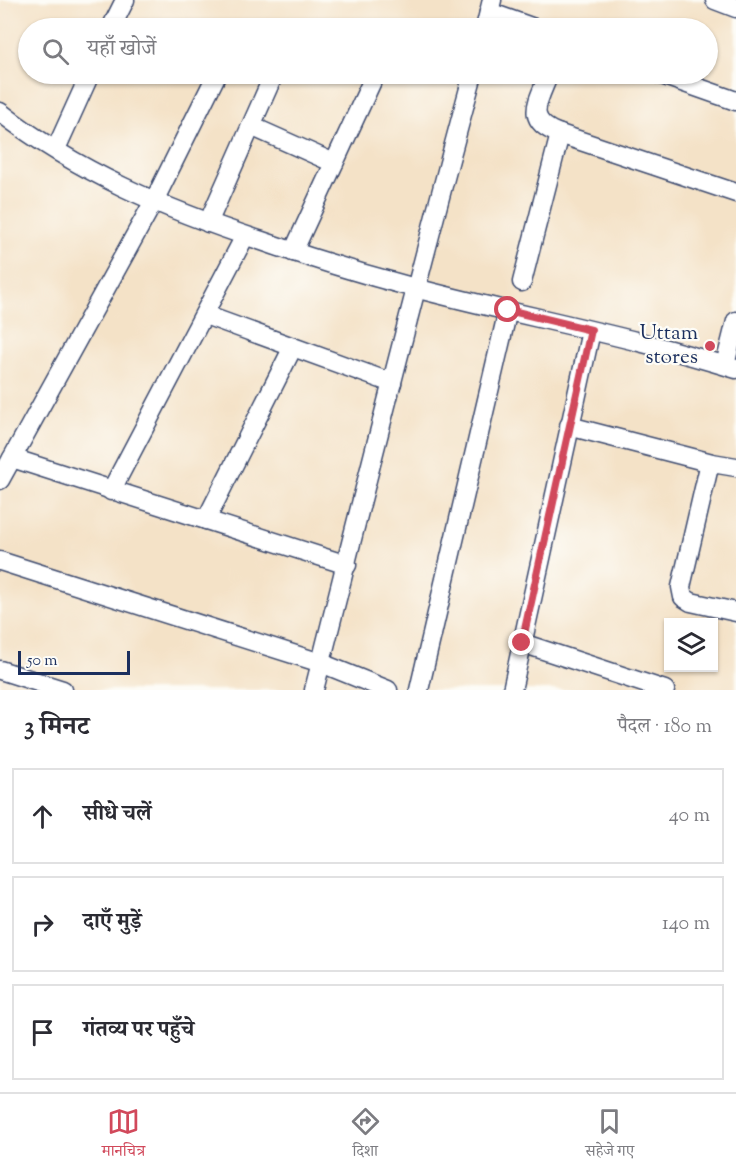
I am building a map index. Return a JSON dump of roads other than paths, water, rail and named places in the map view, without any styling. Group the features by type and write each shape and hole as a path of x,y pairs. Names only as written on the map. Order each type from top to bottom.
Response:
{"street":[{"path":"116,18 125,0"},
{"path":"715,0 736,8"},
{"path":"56,149 85,84"},
{"path":"0,480 153,201 212,84"},
{"path":"208,223 270,84"},
{"path":"293,252 371,84"},
{"path":"314,690 415,288 470,84"},
{"path":"546,84 536,116 539,123 560,134 736,194"},
{"path":"688,84 736,101"},
{"path":"0,112 89,171 153,201 208,223 293,252 415,288 591,330 731,367 736,321"},
{"path":"251,126 334,162"},
{"path":"522,282 560,134"},
{"path":"111,491 245,236"},
{"path":"418,690 508,310"},
{"path":"205,315 392,383"},
{"path":"512,690 568,426 591,330"},
{"path":"206,520 293,347"},
{"path":"568,426 712,464 736,467"},
{"path":"12,458 346,565"},
{"path":"712,464 708,471 681,587 683,597 691,602 736,612"},
{"path":"0,561 321,663 388,690"},
{"path":"522,643 665,690"},
{"path":"0,670 63,690"}],"place":[{"name":"Uttam stores","path":"710,346"}]}
